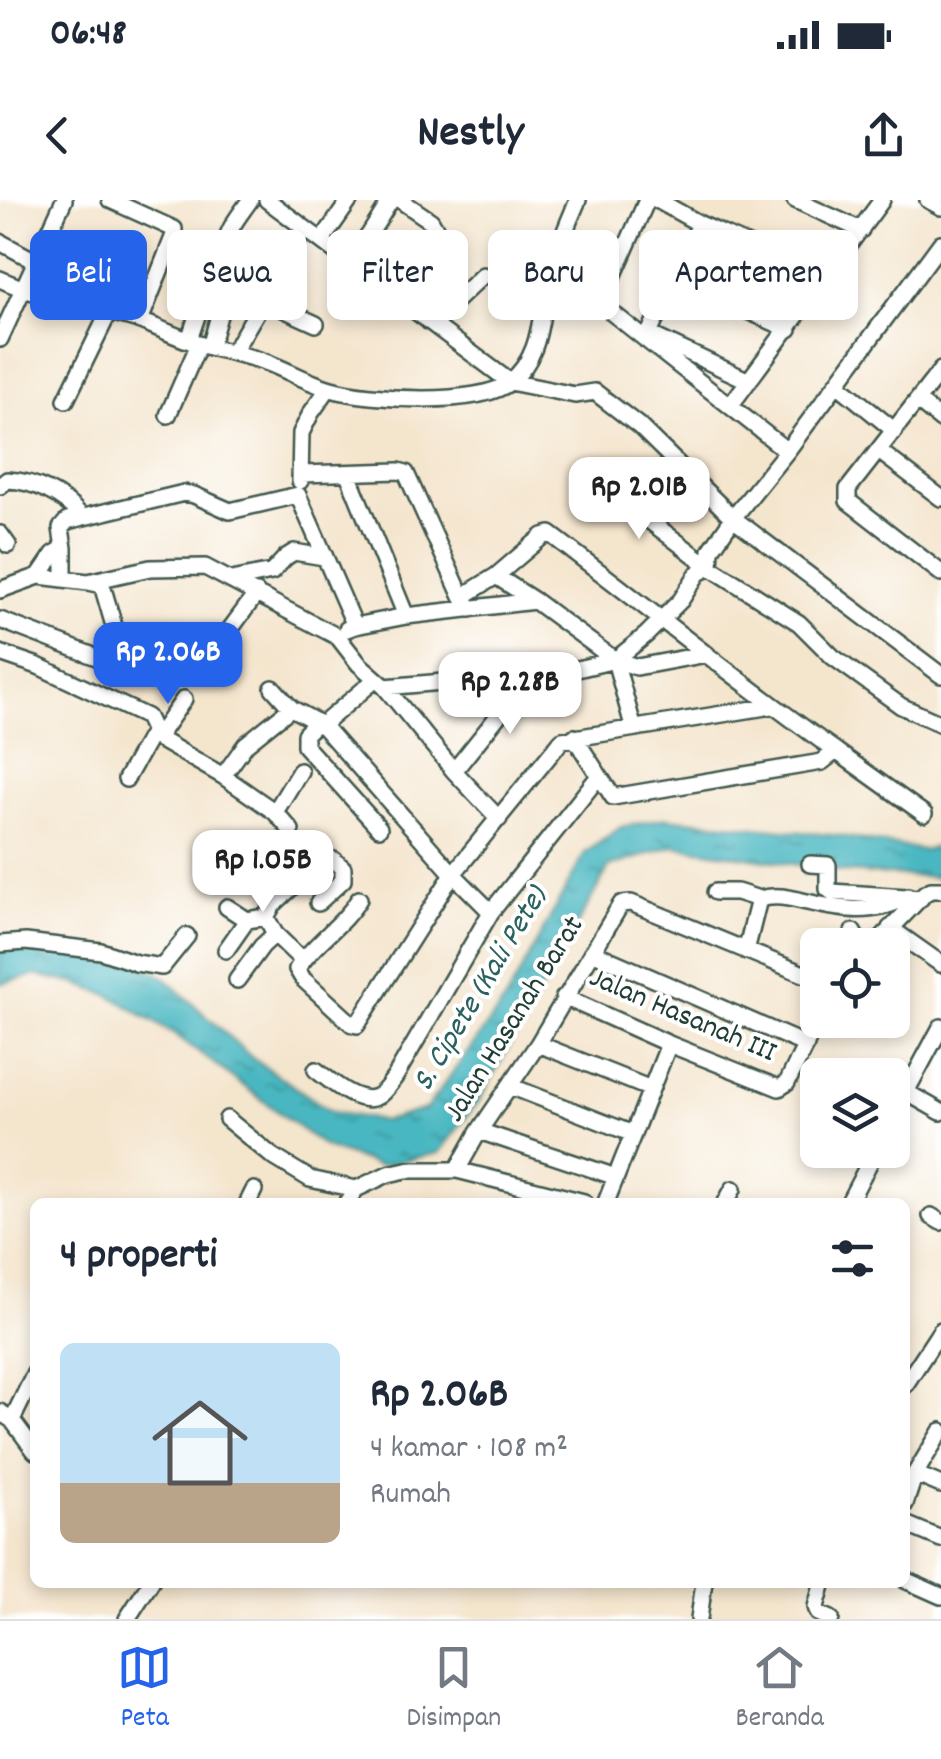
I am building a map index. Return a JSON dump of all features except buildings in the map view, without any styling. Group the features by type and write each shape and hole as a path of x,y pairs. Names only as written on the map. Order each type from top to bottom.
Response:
{"street":[{"path":"51,230 64,200"},
{"path":"110,200 174,230 140,321"},
{"path":"230,230 250,200"},
{"path":"267,200 327,244"},
{"path":"322,240 350,200"},
{"path":"371,230 390,200"},
{"path":"400,200 430,221 436,230"},
{"path":"137,320 328,388 379,397 485,394 510,382 532,356 548,281 578,200"},
{"path":"647,200 604,297 606,308 647,336 787,451"},
{"path":"657,200 714,230"},
{"path":"795,200 861,230"},
{"path":"831,216 842,200"},
{"path":"858,234 882,200"},
{"path":"928,200 941,208"},
{"path":"697,230 700,224"},
{"path":"0,242 30,258"},
{"path":"710,567 711,550 733,518 941,244"},
{"path":"429,322 483,274"},
{"path":"0,339 30,276"},
{"path":"0,279 30,292"},
{"path":"66,400 105,320"},
{"path":"199,344 200,320"},
{"path":"168,415 199,344 215,320"},
{"path":"233,352 256,320"},
{"path":"306,320 316,324"},
{"path":"426,320 510,382 575,395 595,392 639,426 733,518 941,675"},
{"path":"647,336 655,320"},
{"path":"769,320 788,328"},
{"path":"730,406 794,320"},
{"path":"647,336 750,381"},
{"path":"941,370 848,489 848,501 941,572"},
{"path":"838,384 895,431"},
{"path":"328,388 301,433 298,495 354,626"},
{"path":"918,402 941,420"},
{"path":"879,450 941,498"},
{"path":"301,474 406,474 467,603"},
{"path":"348,474 406,616"},
{"path":"0,486 15,480 47,490 67,500 81,516"},
{"path":"596,480 710,567 798,624 833,657 901,706 941,724"},
{"path":"64,580 61,526 67,521 184,493 230,511 298,495"},
{"path":"467,603 548,534 772,706 924,814"},
{"path":"39,576 54,554 64,548"},
{"path":"232,580 272,572 294,552 324,557"},
{"path":"0,590 39,576 95,583 150,568 206,566 338,636 498,819"},
{"path":"379,828 305,746 305,734 314,725 322,724 380,683 530,676 615,660 681,600 698,573 710,567"},
{"path":"496,576 615,660 638,667 707,654"},
{"path":"0,620 104,660 126,656 131,651 128,643 114,626 95,583"},
{"path":"217,647 257,594"},
{"path":"334,635 354,626 467,603 535,600"},
{"path":"0,653 148,716 155,735 223,776 274,812 291,830"},
{"path":"615,660 634,726"},
{"path":"454,771 530,676"},
{"path":"274,688 291,708 322,724 491,912"},
{"path":"126,779 184,698"},
{"path":"359,899 350,916 331,929 296,969 357,1026 453,874 562,740 772,706"},
{"path":"223,776 246,744 291,708"},
{"path":"574,737 613,797 822,762 836,750"},
{"path":"274,812 300,771"},
{"path":"316,1070 365,1099 382,1093 491,912 599,776"},
{"path":"266,917 273,904 322,858 334,860 343,868 343,880 318,903"},
{"path":"810,864 828,866 828,889 832,892 914,897"},
{"path":"715,892 737,892 759,899 787,897 868,910 941,890"},
{"path":"890,928 914,897"},
{"path":"759,899 746,950 800,972"},
{"name":"Jalan Hasanah Barat","path":"456,1170 538,1044 618,907 631,903 746,950"},
{"path":"227,906 248,920 266,917"},
{"path":"266,917 275,934 302,960"},
{"path":"226,950 248,920"},
{"path":"236,980 275,934"},
{"path":"0,944 26,942 101,951 136,964 162,967 187,936"},
{"path":"910,942 941,964"},
{"path":"592,952 806,1045 809,1038"},
{"name":"Jalan Hasanah III","path":"564,997 779,1088 787,1083 806,1045"},
{"path":"910,1084 941,1026"},
{"path":"538,1044 651,1089"},
{"path":"608,1198 669,1044"},
{"path":"510,1086 633,1134"},
{"path":"910,1094 941,1112"},
{"path":"227,1119 272,1156 310,1179 351,1196 388,1174 456,1170 568,1198"},
{"path":"479,1131 616,1177"},
{"path":"851,1198 867,1168"},
{"path":"910,1378 940,1335"},
{"path":"30,1380 6,1416 30,1445"},
{"path":"910,1489 941,1431"},
{"path":"915,1474 941,1485"},
{"path":"910,1526 941,1539"},
{"path":"910,1582 941,1596"},
{"path":"127,1619 147,1588"},
{"path":"699,1619 703,1588"},
{"path":"821,1588 816,1607 818,1613 831,1619"}],"water":[{"path":"666,818 841,836 923,850 941,846 941,878 846,872 673,846 609,867 480,1099 439,1153 379,1166 325,1147 180,1038 111,996 36,975 0,984 0,944 136,963 164,977 252,1058 332,1112 384,1121 426,1109 505,1001 585,853 621,827"}],"water label":[{"name":"S. Cipete (Kali Pete)","path":"482,990"}]}
